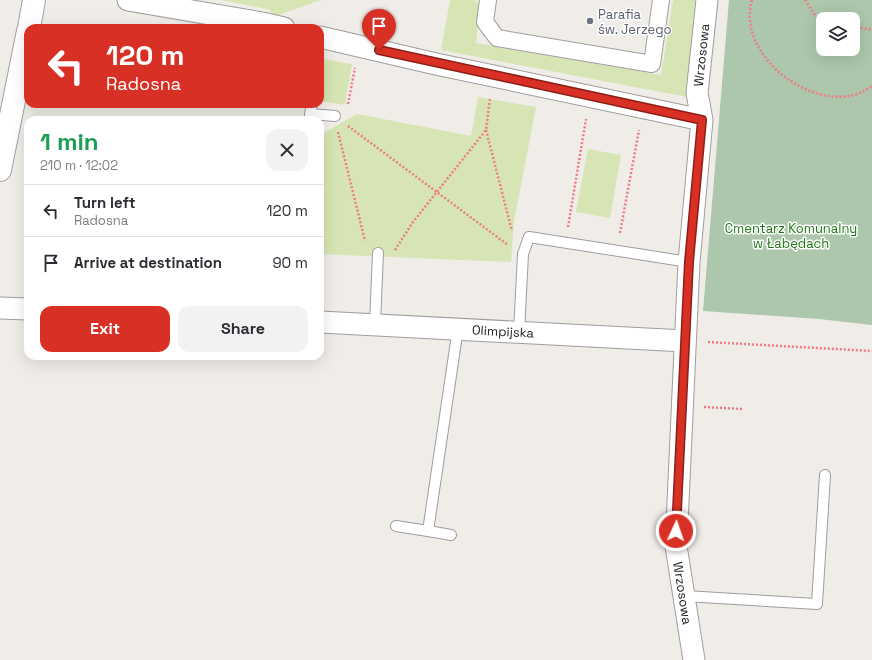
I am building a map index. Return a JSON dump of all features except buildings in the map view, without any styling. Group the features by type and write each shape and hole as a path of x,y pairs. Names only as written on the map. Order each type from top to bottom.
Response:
{"street":[{"path":"30,24 34,0"},
{"path":"128,0 266,24"},
{"path":"488,0 485,22 497,38 652,64 661,0"},
{"name":"Wrzosowa","path":"694,660 676,546 689,262 702,120 697,93 707,0"},
{"path":"324,40 702,120"},
{"path":"0,170 24,51"},
{"path":"0,308 24,309"},
{"name":"Olimpijska","path":"324,322 685,341"}],"lane":[{"path":"311,113 335,116"},
{"path":"519,332 523,254 529,237 689,262"},
{"path":"375,324 378,253"},
{"path":"428,532 458,328"},
{"path":"684,596 817,604 825,475"},
{"path":"396,526 451,535"}],"path":[{"path":"752,0 750,8 751,26 758,48 772,65 790,81 808,90 832,96 850,96 872,86"},
{"path":"805,0 816,16"},
{"path":"860,27 872,30"},
{"path":"335,116 348,106 356,63"},
{"path":"491,92 486,130 512,233"},
{"path":"566,243 588,113"},
{"path":"335,116 509,246 511,240"},
{"path":"335,116 368,250 378,253 396,250 414,222 486,130"},
{"path":"616,251 640,124"},
{"path":"685,341 872,351"},
{"path":"699,407 742,409"}],"green space":[{"path":"221,0 321,0 270,18 271,10"},
{"path":"450,0 475,0 480,6 476,43 661,75 673,0 696,0 687,97 441,50"},
{"name":"Cmentarz Komunalny w Łabędach","path":"729,0 872,0 872,325 819,319 703,311"},
{"path":"324,59 352,64 345,105 324,102"},
{"path":"478,97 536,107 514,221 511,262 324,254 324,133 357,114 471,136"},
{"path":"588,149 621,155 610,218 576,212"}],"place":[{"name":"Parafia św. Jerzego","path":"590,21"}],"route":[{"path":"379,50 436,64 702,120 689,262 676,531"}]}
